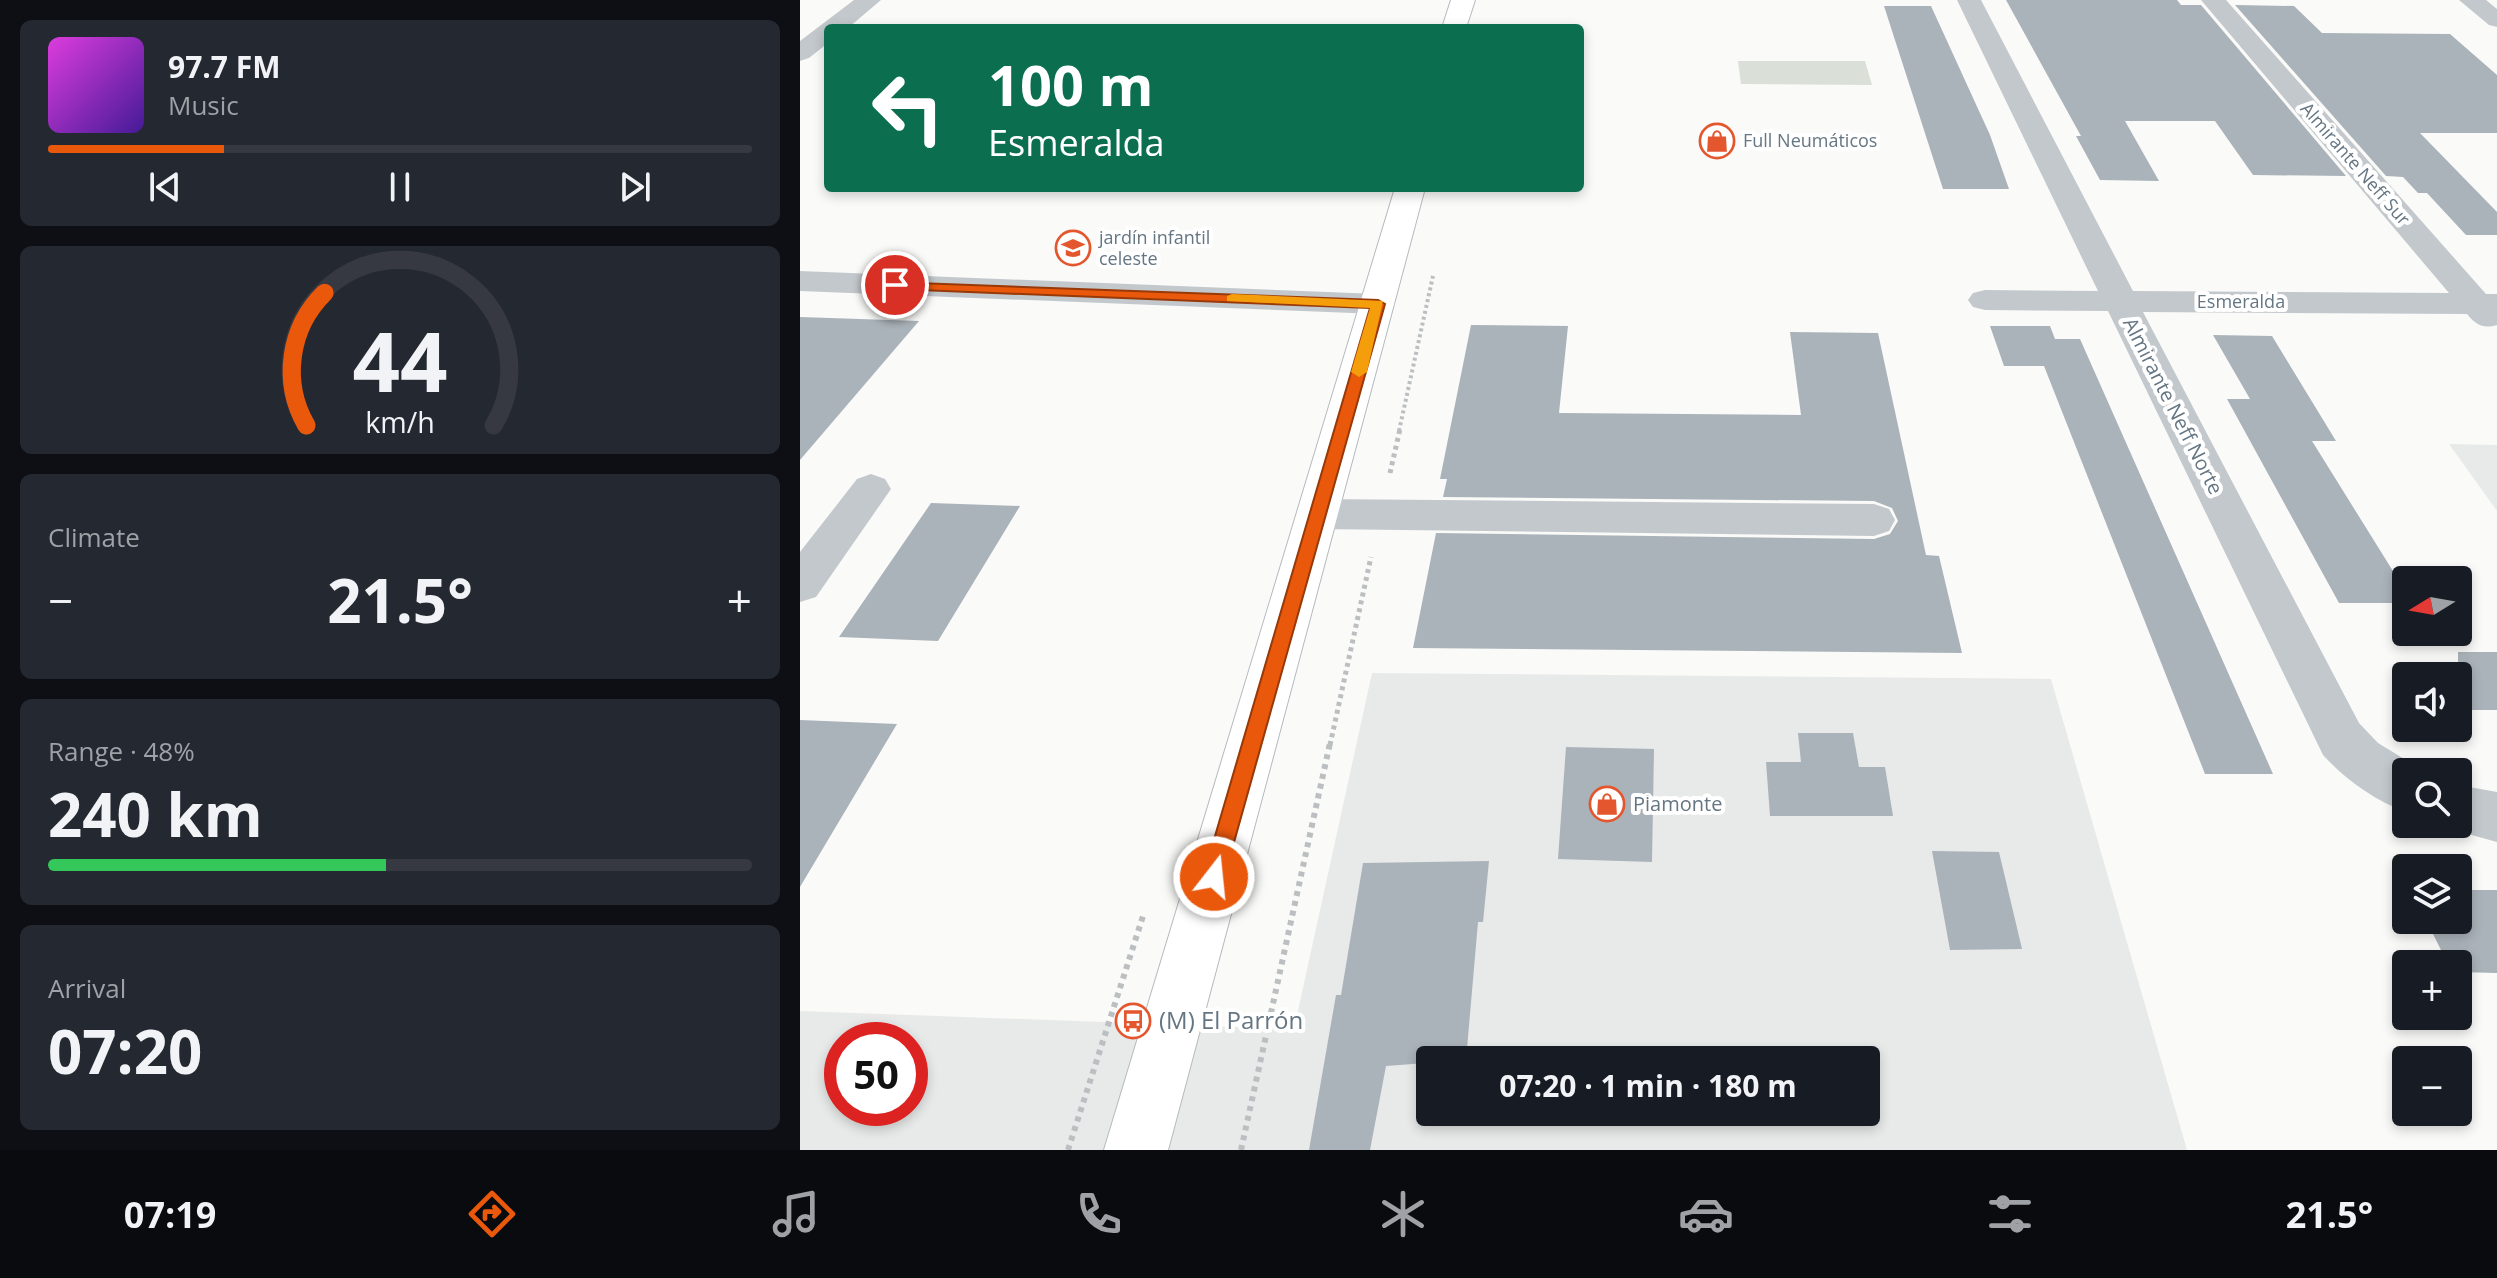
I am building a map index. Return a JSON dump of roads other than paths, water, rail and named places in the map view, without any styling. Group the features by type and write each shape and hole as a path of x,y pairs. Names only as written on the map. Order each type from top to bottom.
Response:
{"main road":[{"path":"1455,24 1463,0"},
{"path":"1136,1150 1409,192"}],"street":[{"path":"838,24 869,0"},
{"name":"Almirante Neff Norte","path":"1969,0 2341,739 2360,759 2392,779"},
{"name":"Almirante Neff Sur","path":"2213,0 2490,312"},
{"path":"2471,0 2497,20"},
{"path":"800,53 824,35"},
{"path":"800,281 1378,304"},
{"name":"Esmeralda","path":"1985,300 2490,312"},
{"path":"800,585 871,489"},
{"path":"1319,514 1874,520"},
{"path":"2472,812 2497,817"}],"place":[{"name":"Full Neumáticos","path":"1717,141"},
{"name":"jardín infantil celeste","path":"1073,248"},
{"name":"Piamonte","path":"1607,804"},
{"name":"(M) El Parrón","path":"1133,1021"}]}
